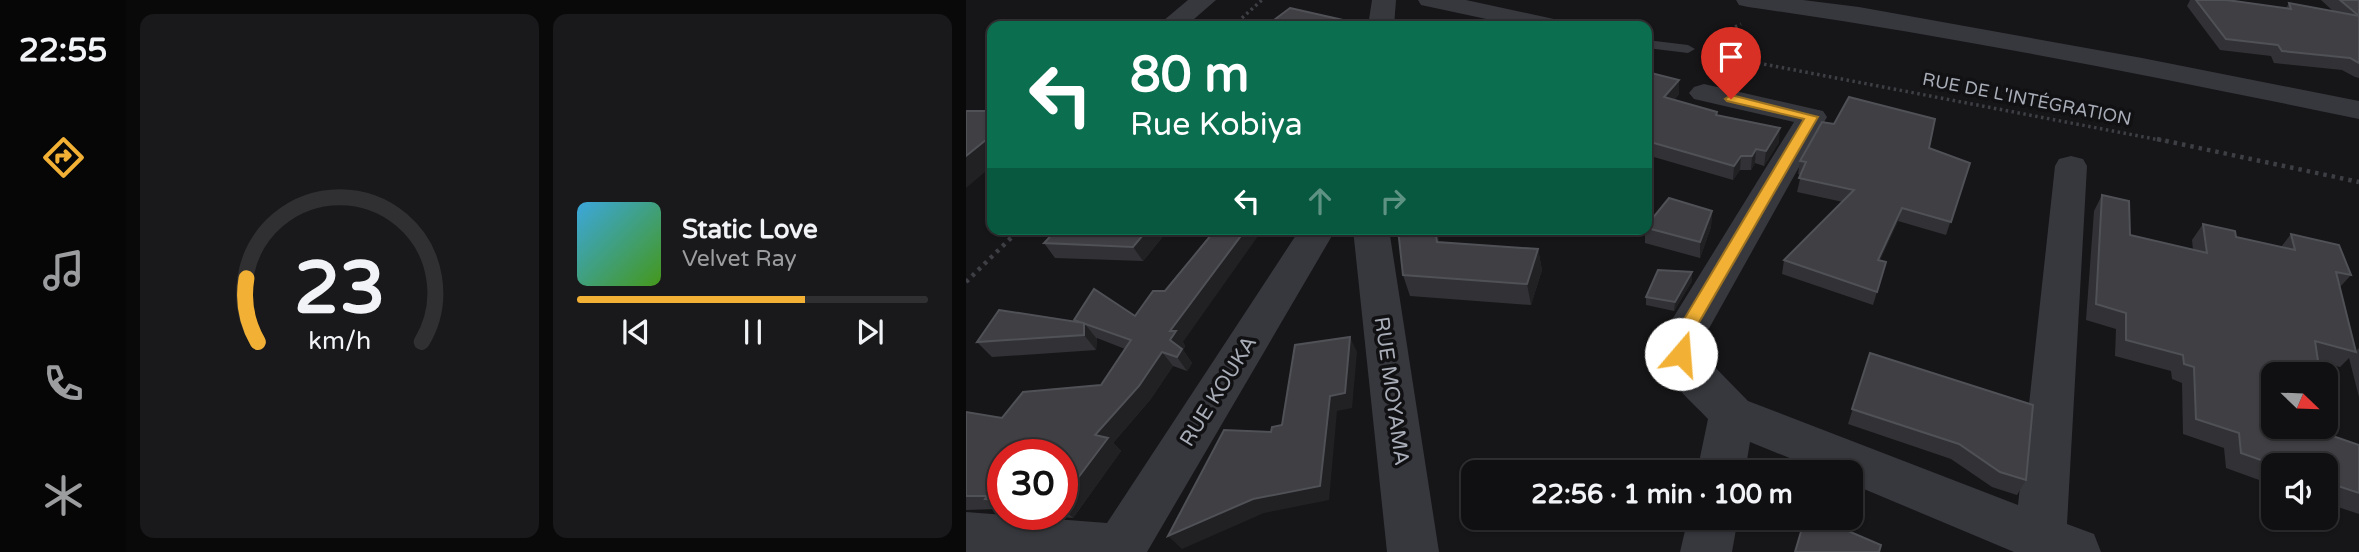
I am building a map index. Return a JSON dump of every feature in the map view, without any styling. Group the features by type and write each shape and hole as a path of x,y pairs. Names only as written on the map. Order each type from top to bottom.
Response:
{"street":[{"path":"1177,21 1204,0"},
{"path":"1382,21 1384,0"},
{"path":"1430,0 1530,21"},
{"path":"1748,0 1858,15 2102,58 2268,89 2359,110"},
{"path":"1704,93 1812,117 1682,341 1681,354 1685,364 1732,414 2058,545 2071,166"},
{"name":"RUE KOUKA","path":"1119,550 1314,235"},
{"name":"RUE MOYAMA","path":"1372,235 1413,552"},
{"path":"1723,460 1732,414"},
{"path":"1706,552 1711,530"},
{"path":"966,537 1119,550"}],"lane":[{"path":"1652,45 1688,49"}],"path":[{"path":"1239,21 1262,0"},
{"path":"1688,49 1776,2"},
{"name":"RUE DE L'INTÉGRATION","path":"1688,49 2105,128 2359,182"},
{"path":"966,282 1014,235"}],"building":[{"path":"2196,0 2227,0 2291,9 2289,3 2359,16 2359,63 2350,58 2282,51 2278,45 2226,39"},
{"path":"2340,0 2359,0 2359,16"},
{"path":"1290,8 1347,21 1273,21"},
{"path":"1652,73 1679,80 1664,97 1717,112 1716,115 1780,128 1766,151 1756,149 1752,156 1741,156 1734,166 1652,142"},
{"path":"1849,97 1935,119 1929,148 1970,163 1951,222 1902,208 1878,260 1886,262 1877,292 1784,260 1854,190 1799,178 1806,162 1800,161 1822,122 1834,124"},
{"path":"966,111 987,111 987,139 966,156"},
{"path":"2102,195 2129,201 2130,235 2207,253 2203,224 2235,231 2236,237 2295,250 2291,234 2339,245 2351,275 2336,272 2356,352 2315,341 2318,362 2261,362 2261,439 2338,438 2359,445 2359,493 2338,486 2338,453 2261,453 2261,460 2241,453 2239,433 2196,419 2194,367 2184,364 2183,355 2126,340 2126,313 2096,304"},
{"path":"1669,198 1712,211 1700,242 1652,229 1652,219"},
{"path":"1051,235 1143,235 1133,247 1044,243"},
{"path":"1211,235 1242,235 1170,331 1176,331 1170,340 1182,349 1177,357 1162,352 1139,386 1095,435 1108,438 1078,478 1078,439 987,439 987,496 966,496 966,412 1002,418 1023,392 1101,385 1131,340 1074,320 1094,289 1135,316 1153,291 1165,291"},
{"path":"1399,235 1436,235 1437,242 1538,249 1527,284 1403,275"},
{"path":"1658,270 1692,272 1675,302 1646,297"},
{"path":"999,310 1084,323 1084,335 977,342"},
{"path":"1350,337 1345,393 1330,396 1320,486 1253,499 1168,536 1224,430 1271,432 1272,427 1282,425 1295,345"},
{"path":"1870,353 2033,405 2026,480 2000,472 1959,444 1852,409"},
{"path":"1801,530 1846,530 1881,545 1879,552 1795,552"}],"route":[{"path":"1681,354 1686,331 1812,117 1731,99"}]}
